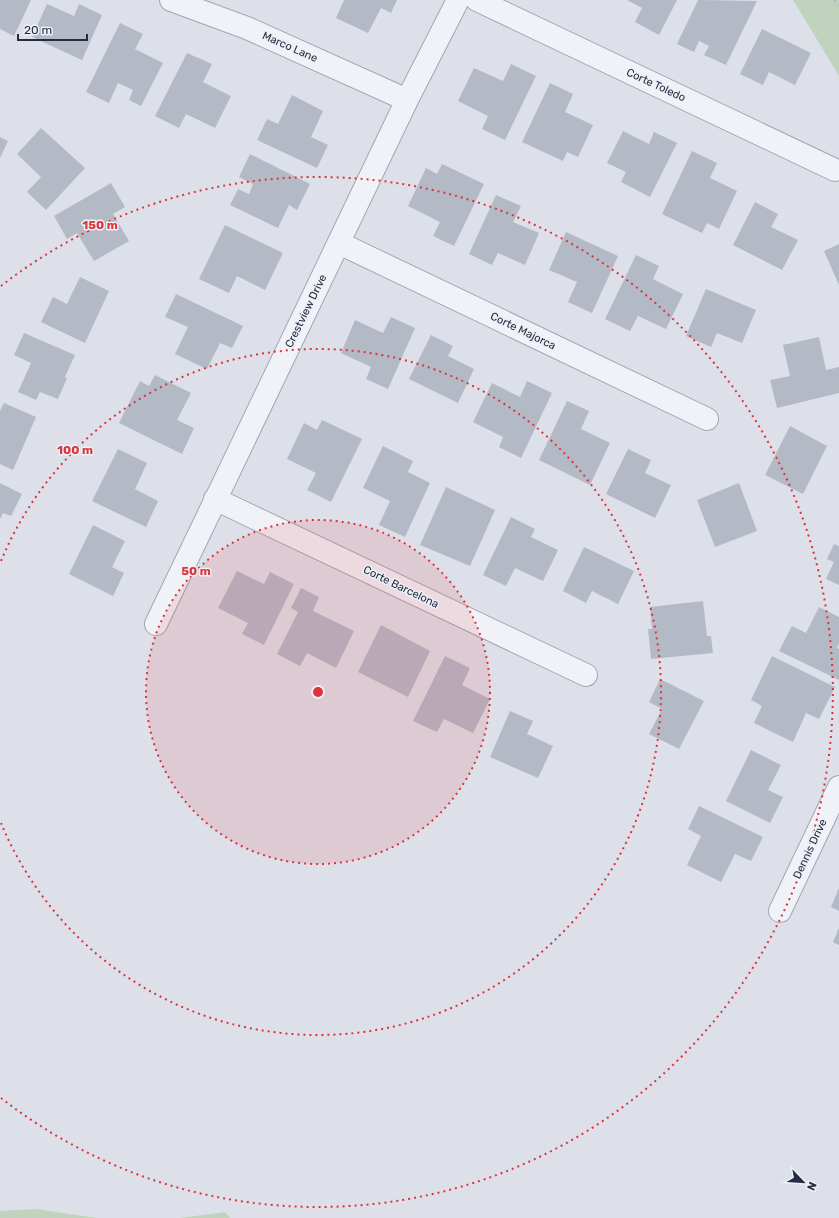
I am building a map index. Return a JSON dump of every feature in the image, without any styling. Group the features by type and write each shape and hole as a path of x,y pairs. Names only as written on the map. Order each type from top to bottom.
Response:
{"street":[{"name":"Marco Lane","path":"171,0 247,28 407,100"},
{"name":"Crestview Drive","path":"156,624 407,100 458,0"},
{"name":"Corte Toledo","path":"477,0 835,170"},
{"name":"Corte Majorca","path":"338,243 707,419"},
{"name":"Corte Barcelona","path":"216,499 586,675"},
{"name":"Dennis Drive","path":"780,911 839,787"}],"path":[{"path":"834,0 839,5"}],"green space":[{"path":"793,0 839,0 839,76"},
{"path":"36,1209 97,1218 0,1218 0,1211"},
{"path":"225,1212 230,1218 180,1218"}],"building":[{"path":"0,0 31,0 14,36 0,29"},
{"path":"344,0 397,0 391,13 381,8 368,33 336,18"},
{"path":"627,0 677,0 659,35 635,22 642,8"},
{"path":"698,0 757,1 726,65 704,55 709,46 699,41 694,52 677,44"},
{"path":"47,4 74,16 79,4 102,15 82,60 32,37"},
{"path":"120,23 143,34 135,49 163,63 141,106 129,100 133,90 118,83 109,103 86,92"},
{"path":"762,29 811,53 795,85 769,72 763,85 740,74"},
{"path":"187,53 212,64 203,82 231,96 215,128 186,114 179,128 155,116"},
{"path":"511,64 536,76 505,140 482,129 488,116 458,101 474,68 503,81"},
{"path":"550,83 573,94 565,112 593,125 578,157 567,152 563,161 522,142"},
{"path":"292,95 323,111 311,137 328,145 317,168 257,140 267,119 278,124"},
{"path":"41,128 85,168 46,210 27,192 41,177 17,154"},
{"path":"623,131 649,144 654,132 677,143 650,197 621,182 626,172 607,163"},
{"path":"0,137 8,141 0,158"},
{"path":"692,151 717,163 710,178 737,191 719,229 707,223 702,233 662,214"},
{"path":"250,154 310,184 297,210 289,205 278,228 230,205 238,189 249,194 253,184 239,177"},
{"path":"442,164 484,184 454,246 433,236 440,222 408,206 426,168 437,174"},
{"path":"111,183 125,207 113,214 129,241 94,261 77,233 67,239 54,216"},
{"path":"496,195 521,206 513,222 539,233 525,265 498,253 492,265 469,254"},
{"path":"755,202 778,214 771,227 798,240 782,270 733,245"},
{"path":"225,225 283,253 265,290 237,276 229,293 199,279"},
{"path":"566,232 618,256 592,313 568,302 577,282 549,270"},
{"path":"839,244 839,285 824,251"},
{"path":"636,255 659,266 653,279 683,294 666,329 638,316 630,331 605,319"},
{"path":"80,277 109,291 85,343 41,322 53,297 67,304"},
{"path":"706,289 756,310 742,343 717,333 711,347 686,336"},
{"path":"176,294 243,326 232,348 220,343 207,369 175,354 188,327 165,317"},
{"path":"391,317 415,328 388,389 366,379 371,367 341,353 355,320 383,333"},
{"path":"24,333 75,355 65,377 67,378 58,399 40,392 36,400 18,392 31,363 14,355"},
{"path":"431,335 453,346 448,356 474,369 458,403 409,379"},
{"path":"819,337 826,370 839,367 839,393 777,408 770,380 790,376 783,345"},
{"path":"155,375 191,393 177,420 194,428 182,454 119,423 140,381 149,386"},
{"path":"527,381 552,393 521,458 499,447 503,437 473,422 492,383 520,397"},
{"path":"567,401 589,411 581,429 610,443 590,485 539,460"},
{"path":"4,403 36,417 13,470 0,464 0,411"},
{"path":"322,420 362,439 331,502 307,490 316,473 287,459 304,423 317,430"},
{"path":"790,426 827,446 803,494 765,475"},
{"path":"383,446 413,461 408,472 430,483 405,537 379,525 390,501 363,488"},
{"path":"118,449 147,463 135,489 158,501 146,527 92,501"},
{"path":"628,449 651,460 645,473 671,485 655,518 606,494"},
{"path":"0,483 22,494 11,516 3,513 0,519"},
{"path":"739,483 757,531 715,547 697,500"},
{"path":"446,487 495,510 470,566 420,545"},
{"path":"511,517 535,529 531,537 558,550 543,581 515,568 506,586 483,575"},
{"path":"93,525 125,541 112,567 124,573 113,596 69,574"},
{"path":"834,544 839,546 839,585 826,579 834,562 827,559"},
{"path":"584,547 634,571 618,604 592,591 586,603 563,591"},
{"path":"237,571 264,584 270,572 294,584 264,645 242,634 248,623 218,608"},
{"path":"301,588 319,597 313,611 354,631 336,668 307,653 300,666 277,654 298,612 291,608"},
{"path":"703,601 707,636 711,636 713,653 651,659 648,629 652,629 650,607"},
{"path":"819,607 839,617 839,643 837,648 839,649 839,680 779,651 792,626 806,633"},
{"path":"381,625 430,651 408,697 358,672"},
{"path":"445,656 470,668 462,685 490,699 473,733 444,719 437,732 413,721"},
{"path":"772,656 835,687 819,719 806,713 793,742 754,723 762,706 751,700"},
{"path":"660,679 704,701 679,749 649,734 662,709 649,702"},
{"path":"510,711 533,721 527,734 553,746 538,778 490,757"},
{"path":"751,750 781,765 768,790 783,797 770,823 726,801"},
{"path":"699,806 763,837 751,861 735,854 721,882 687,865 701,836 688,829"},
{"path":"839,888 839,911 831,907"},
{"path":"839,928 839,945 833,942"}]}
